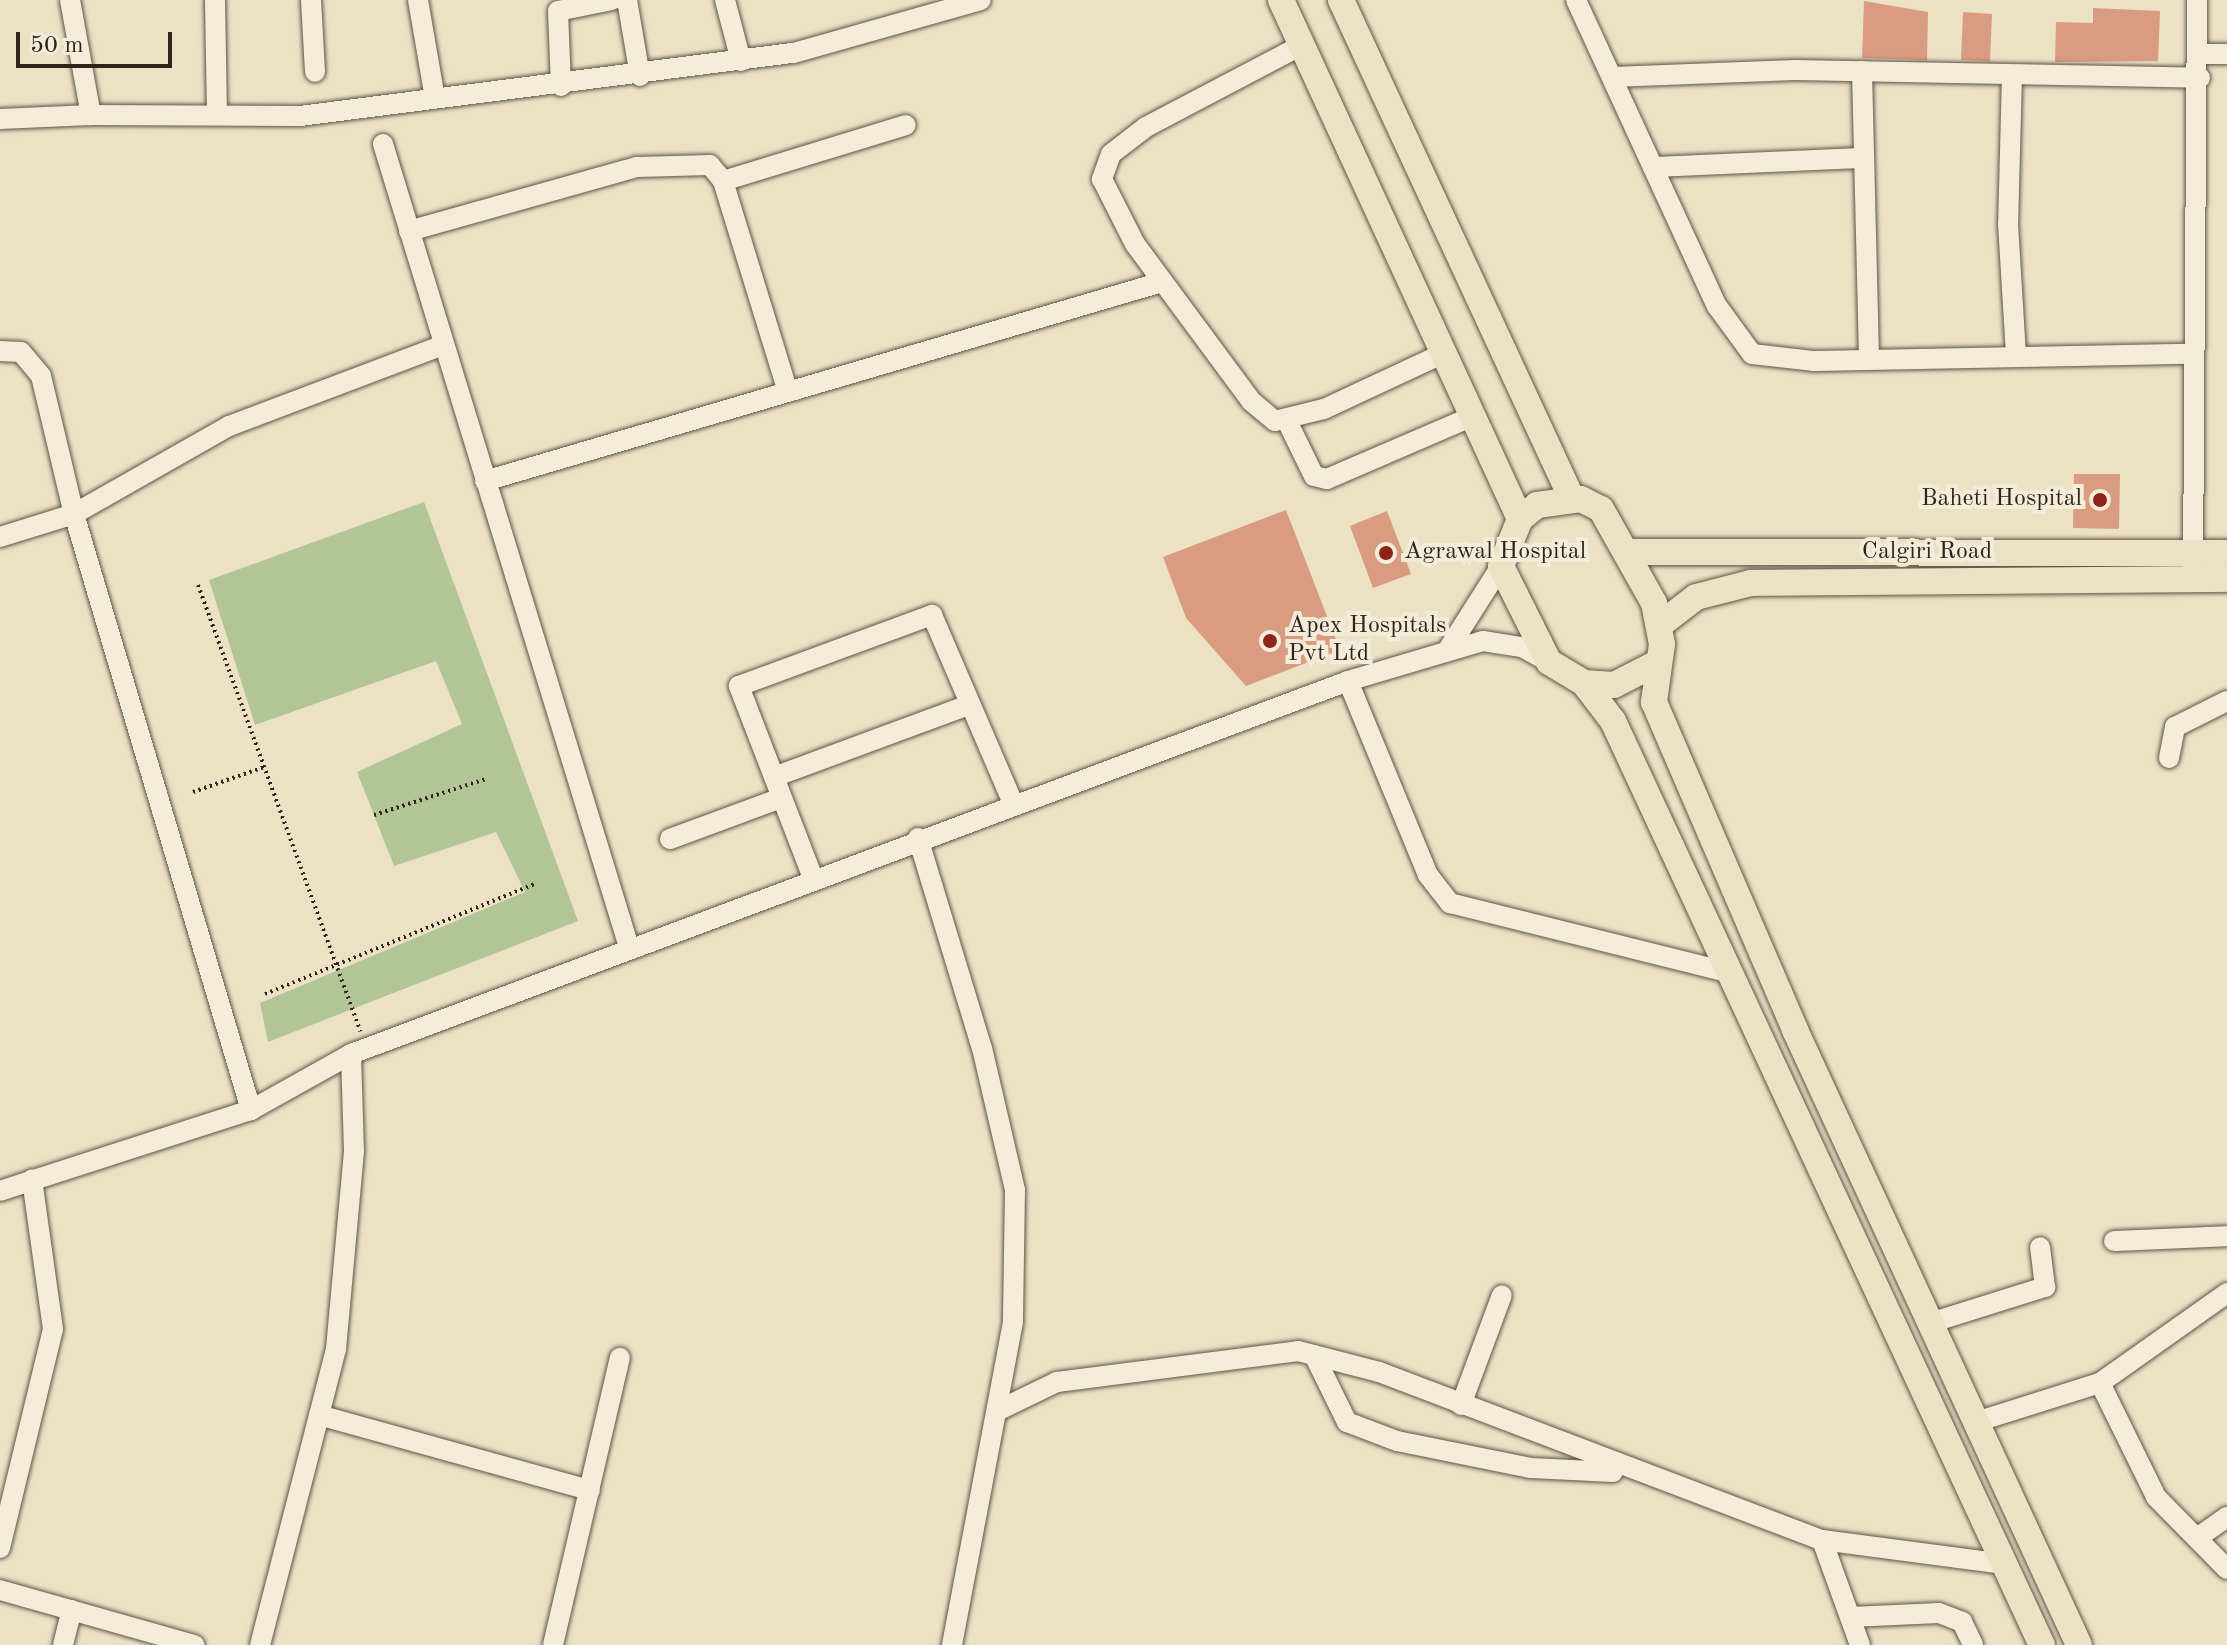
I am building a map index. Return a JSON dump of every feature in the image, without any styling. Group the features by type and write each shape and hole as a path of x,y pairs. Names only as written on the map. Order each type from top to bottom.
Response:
{"main road":[{"path":"1281,0 1520,519"},
{"path":"1341,0 1572,499"},
{"path":"2042,1645 1613,721 1584,683 1549,662 1501,566 1520,519 1537,505 1572,499 1601,509 1627,552 1661,624 1655,664 1654,702 1930,1323 2079,1645"},
{"name":"Calgiri Road","path":"1627,552 2193,566 2227,579"},
{"name":"Calgiri Road","path":"1661,624 1696,597 1751,583 2193,566 2227,553"},
{"path":"1584,683 1614,685 1655,664"}],"street":[{"path":"70,0 91,115"},
{"path":"215,0 217,114"},
{"path":"418,0 435,98"},
{"path":"561,86 558,11 612,0"},
{"path":"627,0 640,76"},
{"path":"725,0 741,61"},
{"path":"0,119 91,115 330,116 435,98 561,86 741,61 890,29 981,0"},
{"path":"1576,0 1717,306 1752,354 1869,359 2192,354"},
{"path":"2193,566 2192,354 2200,78 2197,0"},
{"path":"315,72 316,1"},
{"path":"1302,45 1146,127 1111,154 1102,179 1162,282 1251,401 1288,423 1314,476 1327,479 1473,416"},
{"path":"2200,54 2227,54"},
{"path":"1612,77 1862,71 2200,78"},
{"path":"1862,71 1869,359"},
{"path":"2012,75 2008,224 2016,356"},
{"path":"723,181 906,125"},
{"path":"383,144 629,947"},
{"path":"1653,167 1862,158"},
{"path":"409,231 637,167 684,160 710,165 723,181 787,389"},
{"path":"485,481 787,389 1162,282"},
{"path":"0,537 74,514 229,426 443,345"},
{"path":"0,351 21,352 41,376 74,514 251,1110"},
{"path":"1288,423 1444,353"},
{"path":"1449,648 1501,566"},
{"path":"813,878 739,686 932,615 1013,803"},
{"path":"0,1191 251,1110 358,1051 918,838 1348,681 1449,648 1504,644 1549,662"},
{"path":"1348,681 1428,875 1450,903 1727,972"},
{"path":"2169,758 2175,727 2227,701"},
{"path":"774,777 969,705"},
{"path":"670,839 781,798"},
{"path":"918,838 982,1048 1015,1190 1013,1322 952,1645"},
{"path":"260,1645 319,1415 348,1274 358,1051"},
{"path":"0,1548 53,1329 32,1179"},
{"path":"2114,1241 2227,1236"},
{"path":"1930,1323 2045,1287 2040,1247"},
{"path":"1976,1422 2100,1383 2227,1293"},
{"path":"1461,1405 1502,1295"},
{"path":"997,1411 1057,1382 1244,1353 1314,1355 1461,1405 1633,1473 1822,1540 2004,1564"},
{"path":"1314,1355 1347,1422 1397,1441 1531,1468 1633,1473"},
{"path":"553,1645 620,1358"},
{"path":"2100,1383 2138,1468 2172,1519 2197,1538 2227,1569"},
{"path":"319,1415 590,1490"},
{"path":"2197,1538 2227,1517"},
{"path":"1822,1540 1860,1645"},
{"path":"0,1590 194,1645"},
{"path":"63,1645 72,1610"},
{"path":"1850,1617 1939,1613 1962,1622 1973,1645"}],"path":[{"path":"198,585 337,967 358,1051"},
{"path":"193,792 264,767"},
{"path":"374,815 486,779"},
{"path":"265,994 535,884"}],"green space":[{"path":"424,502 578,921 268,1042 260,1003 525,892 496,832 394,866 357,772 462,724 436,661 255,725 209,580"}],"building":[{"path":"1864,1 1928,12 1927,60 1862,58"},
{"path":"2093,8 2160,11 2158,61 2055,62 2056,22 2093,23"},
{"path":"1963,12 1992,14 1990,61 1961,60"},
{"path":"2074,474 2120,474 2119,529 2073,528"},
{"path":"1286,510 1340,650 1246,686 1186,618 1163,557"},
{"path":"1387,511 1411,574 1373,588 1350,526"}],"place":[{"name":"Baheti Hospital","path":"2100,500"},
{"name":"Agrawal Hospital","path":"1386,553"},
{"name":"Apex Hospitals Pvt Ltd","path":"1270,641"}]}
